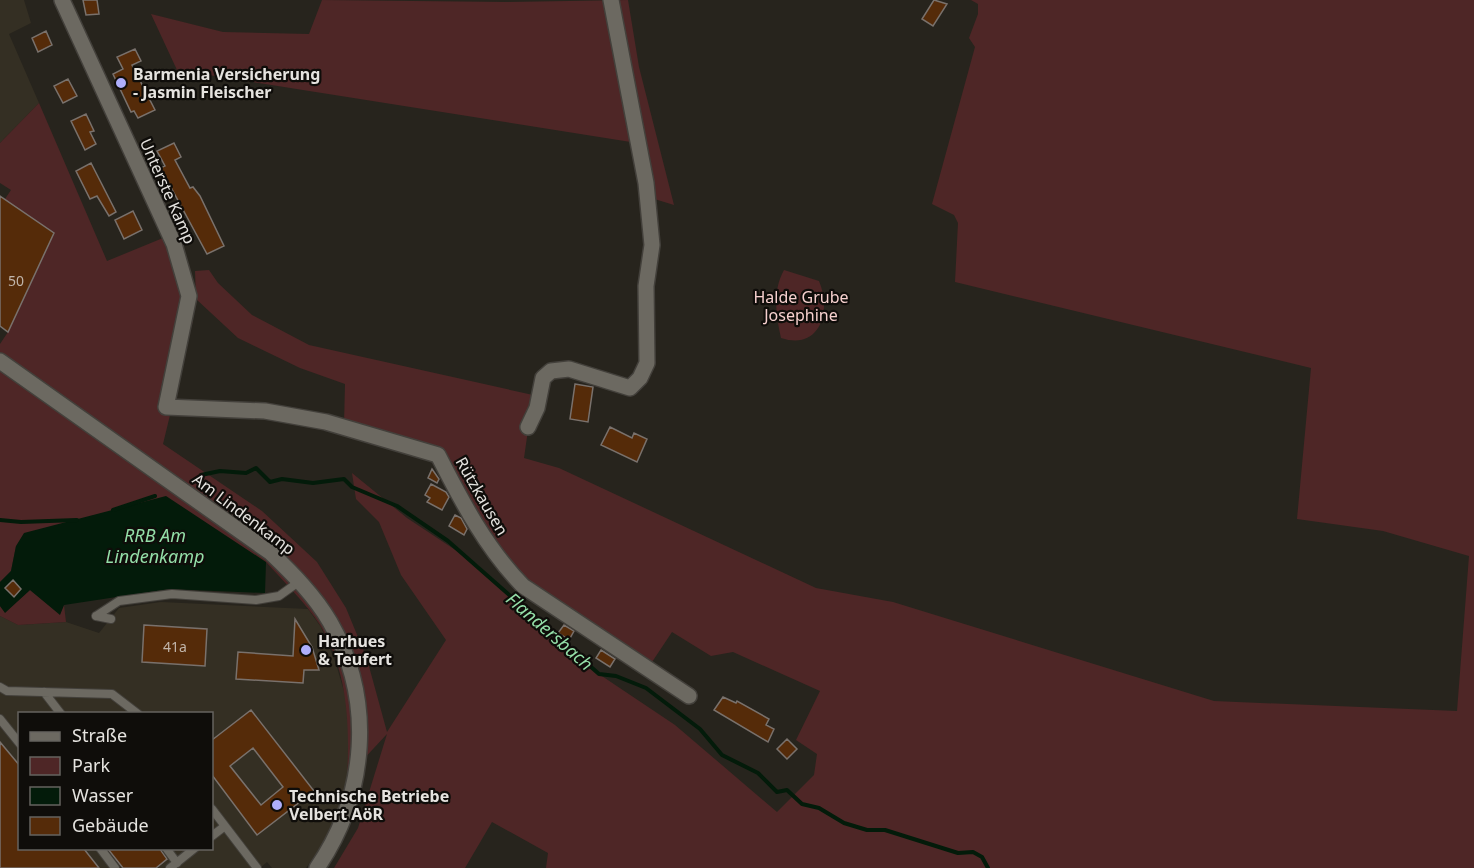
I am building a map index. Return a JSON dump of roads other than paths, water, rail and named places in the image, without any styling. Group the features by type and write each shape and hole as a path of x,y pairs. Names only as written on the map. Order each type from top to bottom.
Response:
{"street":[{"name":"Unterste Kamp","path":"62,0 174,244 189,296 166,407"},
{"path":"528,427 537,408 543,378 551,371 569,369 630,387 640,378 647,363 646,286 652,245 649,204 611,0"},
{"name":"Am Lindenkamp","path":"0,361 271,553 300,581 330,621 348,660 358,701 361,742 356,781 342,824 317,868"},
{"name":"Rützkausen","path":"166,407 265,411 326,422 438,455 462,504 502,565 523,586 689,696"}],"lane":[{"path":"111,619 96,616 118,601 172,594 256,600 279,596 300,581"},
{"path":"0,687 7,692 112,694 135,712"},
{"path":"44,692 59,712"},
{"path":"0,719 18,742"},
{"path":"213,810 257,868"},
{"path":"213,835 225,826"},
{"path":"101,850 116,868"},
{"path":"166,850 174,865 194,850"}],"water":[{"name":"RRB Am Lindenkamp","path":"166,496 266,562 265,593 169,589 64,605 60,615 30,590 5,613 0,606 0,582 11,571 16,546 24,533"}],"waterway":[{"name":"Flandersbach","path":"201,475 220,471 246,473 256,468 270,482 282,479 313,483 344,479 352,487 397,506 448,541 599,674 616,676 646,688 700,729 722,755 758,773 777,792 787,790 802,804 819,808 844,823 867,830 885,830 958,853 973,852 982,857 988,868"},
{"name":"Flandersbach","path":"113,510 155,496"},
{"name":"Flandersbach","path":"0,520 21,522 77,520"}],"place":[{"name":"Barmenia Versicherung - Jasmin Fleischer","path":"121,83"},
{"name":"Harhues & Teufert","path":"306,650"},
{"name":"Technische Betriebe Velbert AöR","path":"277,805"}],"park label":[{"name":"Halde Grube Josephine","path":"801,306"}]}
